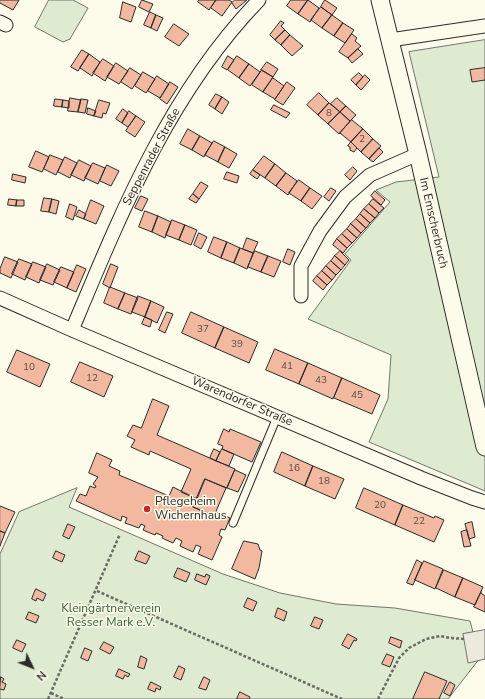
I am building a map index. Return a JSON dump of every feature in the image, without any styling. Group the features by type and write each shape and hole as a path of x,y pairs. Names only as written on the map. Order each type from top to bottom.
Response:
{"street":[{"name":"Seppenrader Straße","path":"72,330 127,202 151,153 173,114 228,35 259,0"},
{"name":"Im Emscherbruch","path":"380,0 418,154 485,447"},
{"path":"390,40 485,26"},
{"path":"301,296 301,266 320,231 345,198 370,175 418,154"},
{"name":"Warendorfer Straße","path":"0,298 421,478 485,502"}],"lane":[{"path":"233,523 277,417"}],"path":[{"path":"48,699 97,591 120,534"},
{"path":"97,591 342,699"},
{"path":"378,699 399,658 409,648 426,639 440,636 465,639"},
{"path":"51,693 64,699"}],"green space":[{"path":"49,0 73,0 88,8 70,39 63,42 35,27"},
{"path":"485,40 485,491 369,442 388,399 391,355 308,319 351,260 345,254 390,202 376,190 396,182 439,177 409,52"},
{"name":"Kleingärtnerverein Resser Mark e.V.","path":"77,488 69,507 223,574 280,593 336,604 395,608 470,621 480,658 448,699 0,699 0,554 19,512"}],"shaded area":[{"path":"485,630 485,659 468,663 463,634"}],"building":[{"path":"0,0 19,0 13,10 0,3"},
{"path":"142,0 153,4 149,12 139,7"},
{"path":"199,0 216,0 209,10 198,2"},
{"path":"216,0 229,0 232,2 222,16 211,8"},
{"path":"235,0 247,0 236,9 232,3"},
{"path":"291,0 308,0 298,14 287,6"},
{"path":"308,0 319,8 310,22 298,14"},
{"path":"325,0 337,8 332,15 321,7"},
{"path":"123,2 136,7 131,22 120,18"},
{"path":"321,7 332,15 322,28 311,20"},
{"path":"150,12 156,15 151,28 144,25"},
{"path":"156,15 163,18 157,31 151,28"},
{"path":"332,15 343,23 334,36 322,28"},
{"path":"281,21 284,23 281,26 285,30 275,40 270,35"},
{"path":"343,23 354,30 345,43 334,36"},
{"path":"174,24 189,34 179,46 165,37"},
{"path":"285,30 290,35 281,45 275,40"},
{"path":"352,34 357,38 355,41 361,46 348,58 339,52"},
{"path":"290,35 303,46 292,56 281,45"},
{"path":"358,49 363,54 352,63 348,58"},
{"path":"82,50 89,54 78,71 71,67"},
{"path":"89,54 100,62 92,76 80,68"},
{"path":"228,56 234,60 227,70 222,67"},
{"path":"237,56 249,64 239,78 228,70"},
{"path":"103,59 114,66 105,81 93,73"},
{"path":"267,62 278,69 273,77 261,70"},
{"path":"116,63 128,71 119,84 107,77"},
{"path":"249,64 260,72 250,86 239,78"},
{"path":"130,68 141,75 132,89 121,82"},
{"path":"485,68 485,80 472,82 470,70"},
{"path":"262,70 273,77 263,92 252,85"},
{"path":"143,72 155,79 146,93 135,86"},
{"path":"359,73 363,77 356,85 351,80"},
{"path":"365,75 370,80 361,90 356,85"},
{"path":"157,76 169,84 160,98 148,91"},
{"path":"273,78 284,86 275,99 263,92"},
{"path":"170,82 178,87 167,104 160,99"},
{"path":"287,82 295,88 283,105 275,100"},
{"path":"319,93 329,103 318,115 307,105"},
{"path":"216,94 222,97 215,109 209,105"},
{"path":"222,97 229,102 222,114 215,109"},
{"path":"70,98 81,100 78,112 68,111"},
{"path":"337,98 346,106 340,112 331,104"},
{"path":"55,99 63,100 62,107 54,106"},
{"path":"81,99 88,100 85,113 78,112"},
{"path":"63,100 69,101 69,108 62,107"},
{"path":"99,100 110,103 106,114 103,113 102,118 94,116"},
{"path":"329,103 340,112 328,124 318,115"},
{"path":"274,105 290,113 286,118 271,110"},
{"path":"346,106 356,115 350,121 340,112"},
{"path":"88,108 96,111 94,116 87,114"},
{"path":"123,109 128,113 122,123 116,119"},
{"path":"129,111 136,116 128,127 122,123"},
{"path":"340,112 350,121 339,134 328,124"},
{"path":"136,116 145,122 135,137 126,131"},
{"path":"352,120 363,129 351,142 340,133"},
{"path":"188,129 200,136 192,150 180,144"},
{"path":"363,129 373,139 361,152 351,142"},
{"path":"200,136 212,143 204,157 192,150"},
{"path":"373,139 381,146 369,159 361,152"},
{"path":"214,141 225,147 218,162 205,155"},
{"path":"351,142 357,148 354,152 350,150 350,147 348,146"},
{"path":"225,147 237,154 229,168 218,162"},
{"path":"379,148 383,152 373,162 369,159"},
{"path":"36,151 49,157 42,172 29,167"},
{"path":"50,155 63,160 56,175 44,169"},
{"path":"264,156 275,164 265,178 253,170"},
{"path":"65,157 77,163 70,178 58,172"},
{"path":"79,160 91,166 84,181 71,175"},
{"path":"93,163 105,168 98,184 85,178"},
{"path":"275,164 286,173 276,186 265,178"},
{"path":"107,165 119,171 111,186 100,181"},
{"path":"353,167 357,171 350,180 345,175"},
{"path":"253,170 260,175 257,179 250,174"},
{"path":"227,172 239,176 237,183 224,179"},
{"path":"286,173 297,181 288,195 276,186"},
{"path":"13,174 26,177 25,183 12,180"},
{"path":"299,180 310,188 301,201 289,193"},
{"path":"201,182 208,186 199,199 193,194"},
{"path":"310,188 322,196 312,209 301,201"},
{"path":"331,188 336,191 329,201 324,197"},
{"path":"375,191 385,200 381,205 371,196"},
{"path":"193,194 199,199 196,203 189,199"},
{"path":"141,196 148,199 142,211 135,208"},
{"path":"44,198 52,199 49,212 41,211"},
{"path":"9,199 17,200 16,206 8,205"},
{"path":"52,199 59,201 56,214 49,212"},
{"path":"373,199 384,208 379,213 369,204"},
{"path":"17,200 24,200 24,206 16,206"},
{"path":"91,200 104,206 96,224 84,219"},
{"path":"70,204 77,207 73,220 66,217"},
{"path":"369,204 379,213 375,218 364,209"},
{"path":"364,209 375,218 370,223 360,214"},
{"path":"79,210 86,214 84,219 76,216"},
{"path":"145,211 158,216 152,232 139,227"},
{"path":"360,214 370,223 366,228 356,219"},
{"path":"158,216 171,222 165,238 152,232"},
{"path":"356,219 366,228 361,233 351,224"},
{"path":"172,220 185,225 179,240 166,235"},
{"path":"351,224 361,233 357,238 347,229"},
{"path":"185,225 197,230 191,245 179,240"},
{"path":"347,229 357,238 352,243 342,234"},
{"path":"199,233 207,237 201,249 194,245"},
{"path":"342,234 352,243 347,248 337,239"},
{"path":"214,237 227,242 221,258 208,252"},
{"path":"247,238 258,242 253,253 243,249"},
{"path":"337,239 347,248 343,253 333,245"},
{"path":"227,242 240,248 234,263 221,258"},
{"path":"240,248 253,253 247,269 234,263"},
{"path":"288,249 295,252 290,265 283,262"},
{"path":"255,251 268,256 261,272 248,267"},
{"path":"340,251 349,260 345,265 335,256"},
{"path":"268,256 281,261 274,277 261,272"},
{"path":"335,256 345,265 341,270 331,261"},
{"path":"5,257 18,262 11,278 0,273"},
{"path":"19,259 32,264 25,280 12,274"},
{"path":"331,261 341,270 336,275 326,266"},
{"path":"33,262 46,267 39,283 26,277"},
{"path":"47,264 60,270 53,285 40,280"},
{"path":"111,264 118,267 110,288 103,284"},
{"path":"77,265 86,269 76,292 67,288"},
{"path":"326,266 336,275 332,280 322,271"},
{"path":"61,267 74,272 67,288 54,282"},
{"path":"322,271 332,280 327,285 317,276"},
{"path":"317,276 327,285 323,290 313,281"},
{"path":"110,287 125,293 118,309 104,303"},
{"path":"125,293 138,298 131,314 118,309"},
{"path":"138,296 151,301 145,317 132,312"},
{"path":"151,301 164,307 157,323 145,317"},
{"path":"167,312 173,314 165,333 159,330"},
{"path":"191,312 224,327 215,348 182,333"},
{"path":"145,317 152,320 150,327 142,324"},
{"path":"224,327 258,342 249,363 215,348"},
{"path":"275,349 308,363 299,384 266,370"},
{"path":"17,350 50,364 40,387 7,372"},
{"path":"80,362 113,376 104,397 71,382"},
{"path":"308,363 342,378 333,399 299,384"},
{"path":"342,378 380,395 372,414 334,398"},
{"path":"153,399 169,406 157,435 235,469 227,488 205,479 197,499 181,492 191,469 150,451 149,455 131,447 135,440 127,436 133,425 141,428"},
{"path":"224,429 229,432 230,429 261,442 252,462 222,449 223,446 218,444"},
{"path":"214,449 220,452 216,461 210,458"},
{"path":"222,449 234,454 229,466 216,461"},
{"path":"282,452 313,466 305,486 274,472"},
{"name":"Pflegeheim Wichernhaus","path":"97,453 112,460 109,466 120,471 119,475 169,496 173,487 197,499 193,507 214,516 216,512 230,518 225,530 221,529 219,535 222,537 212,560 198,554 201,547 196,545 193,552 180,546 182,541 176,538 173,543 162,538 163,536 156,533 155,535 143,530 145,526 141,524 139,528 125,523 127,518 122,516 121,521 76,501 80,494 86,496 90,486 95,488 96,486 93,484 98,477 89,473"},
{"path":"313,466 344,479 335,499 305,486"},
{"path":"235,470 246,475 238,492 227,488"},
{"path":"205,479 226,488 214,516 193,507"},
{"path":"364,488 403,505 395,525 356,508"},
{"path":"403,505 434,518 435,516 444,520 434,542 395,525"},
{"path":"0,506 15,512 5,533 0,531"},
{"path":"472,522 475,537 469,539 465,524"},
{"path":"68,524 75,527 69,539 63,536"},
{"path":"467,530 471,546 464,547 461,532"},
{"path":"0,531 5,533 0,546"},
{"path":"244,541 258,544 260,550 262,551 259,568 255,579 232,569"},
{"path":"56,551 65,555 62,562 53,558"},
{"path":"139,551 150,556 146,564 135,560"},
{"path":"417,560 422,563 413,585 407,583"},
{"path":"424,561 443,569 435,589 415,580"},
{"path":"178,568 190,573 186,582 174,577"},
{"path":"444,570 463,578 455,597 436,588"},
{"path":"197,574 205,577 206,574 210,576 206,585 195,580"},
{"path":"463,578 483,587 475,605 455,597"},
{"path":"36,589 46,594 43,601 37,598 36,601 32,599"},
{"path":"481,592 485,596 485,612 474,607"},
{"path":"248,598 257,602 253,611 244,607"},
{"path":"278,608 287,612 284,621 275,617"},
{"path":"29,612 39,616 36,623 26,619"},
{"path":"315,617 323,620 319,629 311,626"},
{"path":"348,634 357,639 356,641 354,640 349,649 342,645"},
{"path":"391,637 402,641 400,648 389,643"},
{"path":"17,640 26,644 22,652 13,648"},
{"path":"104,642 114,647 110,654 100,649"},
{"path":"85,648 92,651 88,661 81,658"},
{"path":"387,654 394,657 390,667 382,664"},
{"path":"141,656 147,659 144,669 138,667"},
{"path":"179,666 185,669 181,680 174,677"},
{"path":"119,669 130,674 128,677 125,675 123,679 116,676"},
{"path":"425,672 447,681 439,699 413,699"},
{"path":"1,677 4,679 2,682 6,684 4,690 0,689"},
{"path":"204,677 210,680 206,690 199,688"},
{"path":"151,682 161,687 160,690 156,688 155,692 148,689"},
{"path":"450,682 455,685 450,696 444,693"},
{"path":"240,692 250,697 249,699 237,699"}],"place":[{"name":"Pflegeheim Wichernhaus","path":"147,509"}]}
